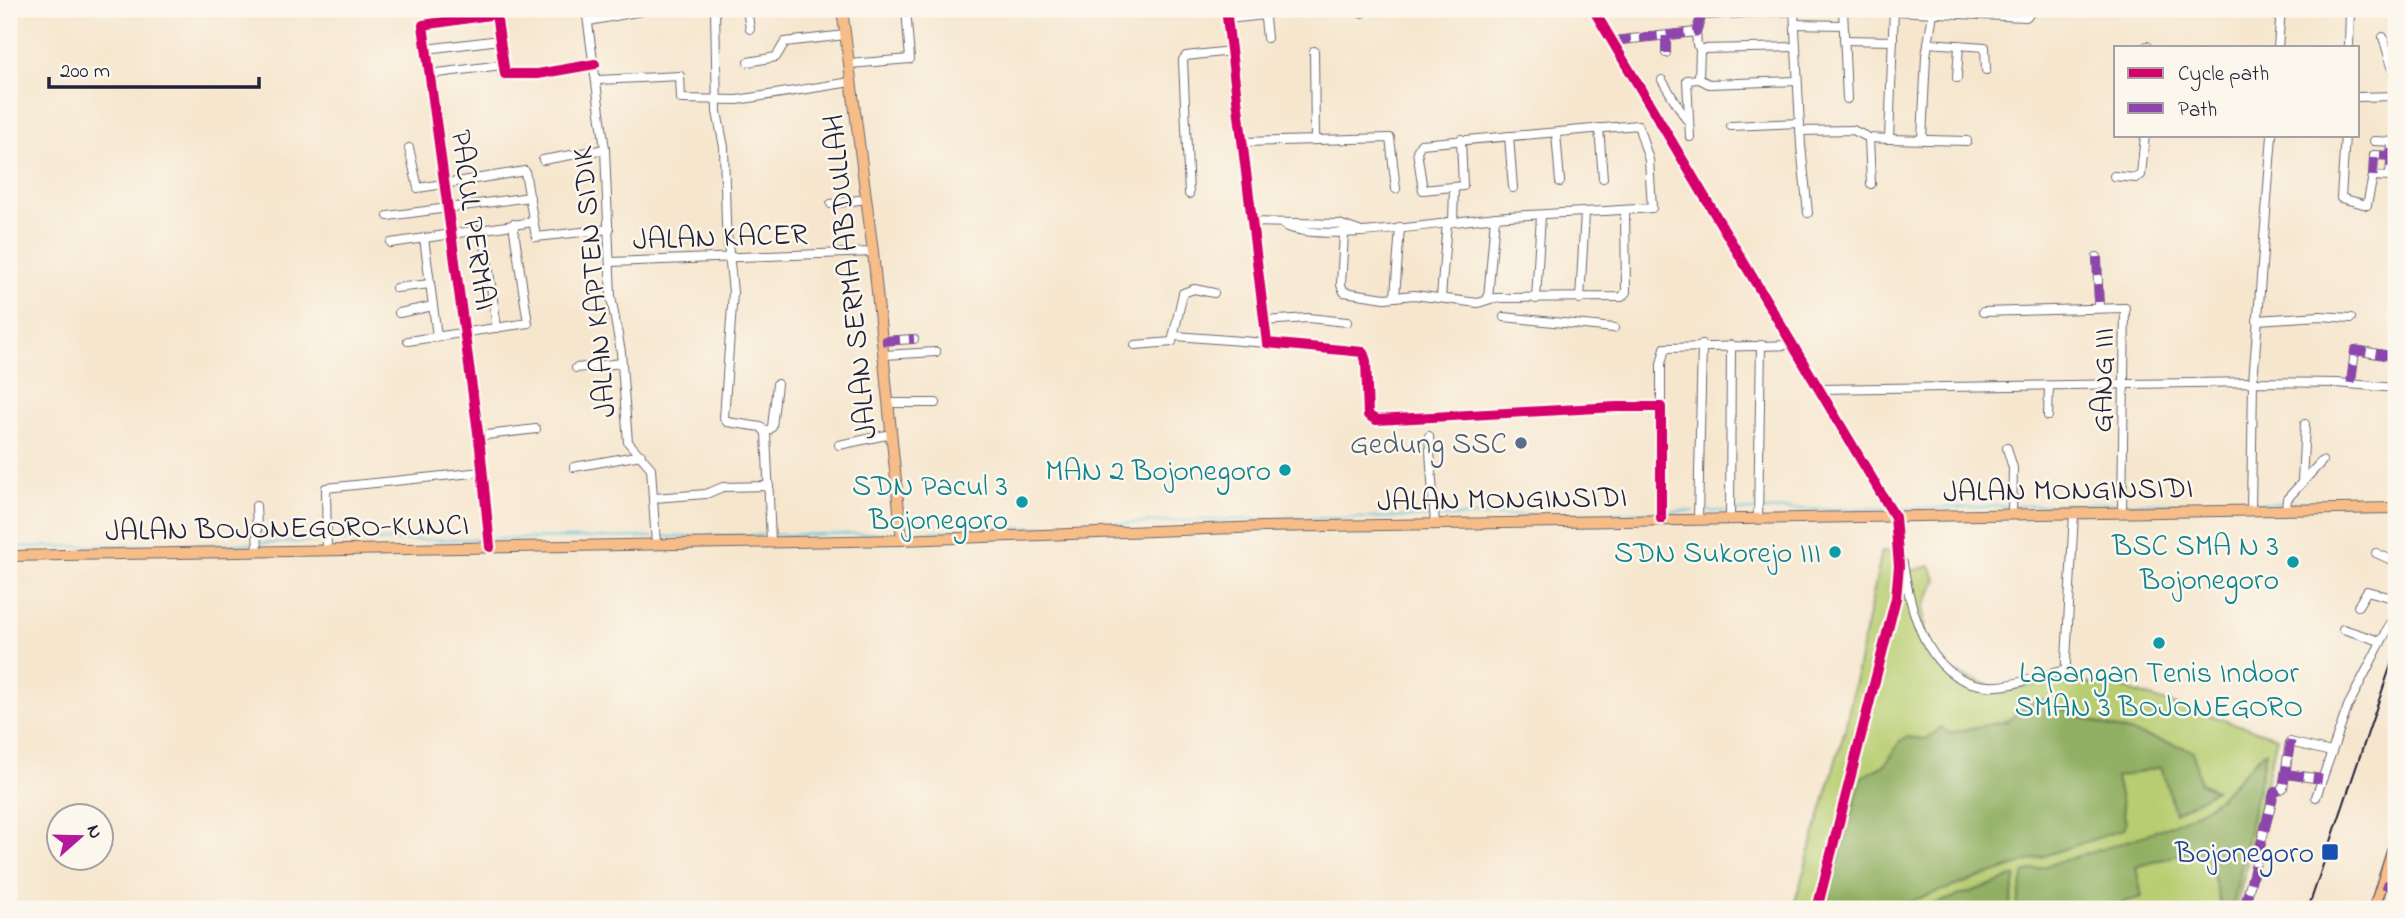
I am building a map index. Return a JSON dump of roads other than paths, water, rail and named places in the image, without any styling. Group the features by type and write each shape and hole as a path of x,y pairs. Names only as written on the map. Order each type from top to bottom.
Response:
{"highway":[{"path":"2374,909 2393,863 2396,840"}],"main road":[{"name":"JALAN SERMA ABDULLAH","path":"842,9 873,252 901,534"},
{"name":"JALAN MONGINSIDI","path":"901,534 1187,529 1435,519 1730,513 2012,509 2074,513 2122,507 2286,505 2396,508"},
{"name":"JALAN BOJONEGORO-KUNCI","path":"9,556 327,544 901,534"}],"street":[{"name":"JALAN KAPTEN SIDIK","path":"586,9 598,80 605,149 612,305 622,363 628,442 651,468 656,539"},
{"path":"589,21 652,9"},
{"path":"715,9 718,101 724,147 728,257 733,292 723,418 727,422 761,427 766,432 770,537"},
{"path":"747,9 750,29"},
{"path":"849,64 910,59 906,9"},
{"path":"1226,9 1267,344"},
{"path":"1593,9 1892,511 1914,620 1934,656 1948,669 1959,677 1998,687 2065,675 2074,513"},
{"path":"1843,9 1847,99"},
{"path":"1889,139 1894,10 2026,17 2035,9"},
{"path":"2278,46 2281,9"},
{"path":"2349,46 2350,9"},
{"path":"1697,45 1696,32 1702,15 1794,10 1808,213"},
{"path":"1227,19 1264,12 1267,38"},
{"path":"1922,139 1928,43 1933,13"},
{"name":"PACUL PERMAI","path":"489,542 446,184 429,75 425,23 495,14 502,65"},
{"path":"1795,24 1843,25"},
{"path":"1613,41 1696,32"},
{"path":"748,62 779,55 785,43 845,35"},
{"path":"1666,36 1666,53"},
{"path":"2383,37 2396,80"},
{"path":"426,49 500,40"},
{"path":"1844,40 1893,41"},
{"path":"1928,43 1986,48 1986,70"},
{"path":"1957,78 1959,45"},
{"path":"1699,79 1700,50 1796,47"},
{"path":"1189,194 1183,60 1186,56 1231,51"},
{"path":"1314,51 1315,139"},
{"path":"429,75 502,65 505,74 558,72 595,64"},
{"path":"598,80 680,76 681,99 718,101 851,82"},
{"path":"1690,137 1688,79 1699,79 1709,84 1797,81"},
{"path":"1662,80 1688,122"},
{"path":"1671,96 1687,95"},
{"path":"2360,97 2396,96"},
{"path":"1252,222 1284,225 1294,221 1341,231 1359,231 1495,217 1652,208 1649,160 1641,128 1635,125 1556,133 1461,139 1425,143 1417,148 1421,188 1454,188 1464,185 1461,139"},
{"path":"1731,126 1853,130 1869,138 1967,141"},
{"path":"1599,128 1603,178"},
{"path":"1556,133 1560,182"},
{"path":"1509,136 1513,188"},
{"path":"2114,176 2136,178 2141,175 2145,136"},
{"path":"2251,506 2253,382 2272,136"},
{"path":"2345,136 2342,199 2369,205 2374,155 2391,156"},
{"path":"1242,142 1390,138 1396,189"},
{"path":"1869,138 1871,184"},
{"path":"2373,176 2389,177 2394,168 2391,156 2394,142 2374,141"},
{"name":"PACUL PERMAI","path":"409,148 417,187 524,170 535,236 538,238 609,229"},
{"path":"543,160 605,149"},
{"path":"1441,299 1454,188"},
{"path":"388,216 530,197"},
{"path":"831,204 866,199"},
{"path":"1341,231 1340,285 1344,292 1377,298 1441,299 1478,303 1488,299 1580,299 1625,295 1625,210"},
{"path":"1580,299 1585,213"},
{"path":"1536,299 1541,215"},
{"path":"1488,299 1495,217"},
{"name":"PACUL PERMAI","path":"391,243 533,222"},
{"name":"PACUL PERMAI","path":"408,341 528,322 513,224"},
{"path":"1395,297 1400,227"},
{"path":"483,229 497,328"},
{"path":"424,238 437,336"},
{"name":"JALAN KACER","path":"611,262 873,252"},
{"path":"2097,257 2099,307"},
{"path":"396,288 430,284"},
{"path":"1135,345 1168,343 1176,336 1183,293 1194,289 1214,293"},
{"path":"398,313 433,306"},
{"name":"GANG III","path":"1983,313 2123,306 2126,309 2122,507"},
{"path":"1504,317 1614,328"},
{"path":"1264,321 1308,318 1348,322"},
{"path":"2257,320 2351,318"},
{"path":"1176,336 1363,352 1366,361 1368,415 1376,420 1616,407 1661,408"},
{"path":"882,341 914,339"},
{"path":"1661,515 1663,350 1702,345 1794,345"},
{"path":"1699,514 1702,345"},
{"path":"1730,513 1731,345"},
{"path":"1758,513 1761,345"},
{"path":"2351,383 2355,350 2396,357"},
{"path":"884,355 936,352"},
{"path":"576,368 622,363"},
{"path":"1819,389 2253,382 2351,383 2396,388"},
{"path":"766,432 772,427 777,384"},
{"path":"2048,416 2049,386"},
{"path":"888,403 936,403"},
{"path":"2302,481 2305,424"},
{"path":"478,436 536,429"},
{"path":"839,445 891,434"},
{"path":"1429,436 1435,519"},
{"path":"2007,448 2013,468 2012,509"},
{"path":"574,467 641,456"},
{"path":"2286,505 2302,481 2322,461"},
{"path":"327,544 326,488 482,472"},
{"path":"654,498 706,494 723,487 769,486"},
{"path":"256,506 258,546"},
{"path":"1817,909 1896,598 1898,536"},
{"path":"2376,553 2396,562"},
{"path":"2358,606 2367,591 2396,598"},
{"path":"2316,797 2348,706 2396,613"},
{"path":"2343,629 2380,641"},
{"path":"2244,909 2274,793 2283,788 2291,741 2332,752"},
{"path":"2286,774 2322,779"},
{"path":"2383,884 2396,887"}],"waterway":[{"path":"2291,503 2396,501"},
{"path":"2015,506 2117,503"},
{"path":"2127,503 2247,504"},
{"path":"2256,503 2282,503"},
{"path":"1892,509 2009,506"},
{"path":"1763,510 1887,508"},
{"path":"1735,511 1754,510"},
{"path":"1665,512 1694,511"},
{"path":"1700,511 1726,511"},
{"path":"1437,517 1659,512"},
{"path":"906,533 1201,520 1432,517"},
{"path":"773,535 897,533"},
{"path":"657,537 767,535"},
{"path":"493,539 652,537"},
{"path":"332,541 487,539"},
{"path":"262,543 323,541"},
{"path":"9,547 256,544"}],"railway":[{"path":"2308,909 2396,650"}],"place":[{"name":"Gedung SSC","path":"1521,443"},
{"name":"MAN 2 Bojonegoro","path":"1285,470"},
{"name":"SDN Pacul 3 Bojonegoro","path":"1022,502"},
{"name":"SDN Sukorejo III","path":"1835,552"},
{"name":"BSC SMA N 3 Bojonegoro","path":"2293,562"},
{"name":"Lapangan Tenis Indoor SMAN 3 BOJONEGORO","path":"2159,643"},
{"name":"Bojonegoro","path":"2330,852"}]}
